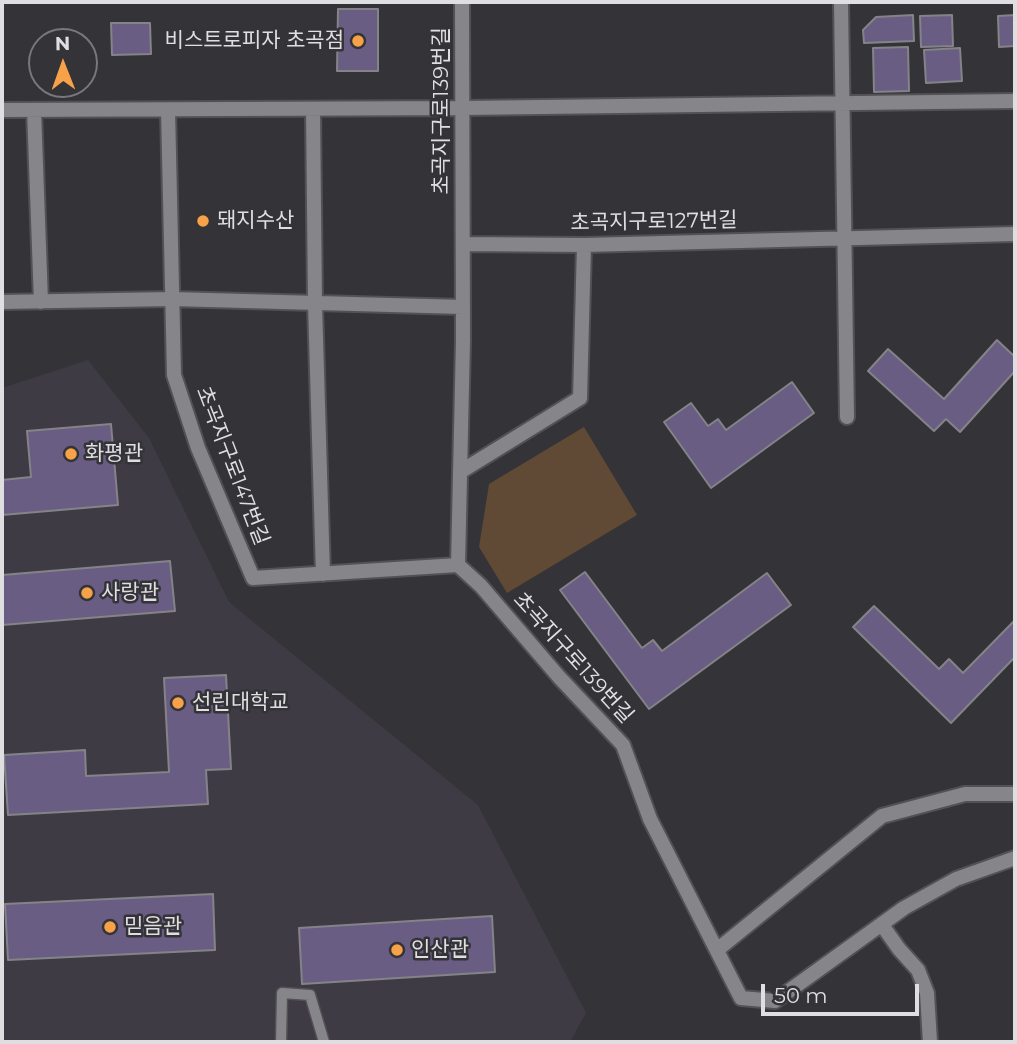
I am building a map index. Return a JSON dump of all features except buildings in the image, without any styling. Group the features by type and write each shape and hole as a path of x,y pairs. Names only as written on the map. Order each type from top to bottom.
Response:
{"street":[{"name":"초곡지구로139번길","path":"462,2 464,244 458,565 481,586 559,677 623,745 650,819 741,998 775,1000 904,908 956,879 1015,858"},
{"path":"841,2 847,417"},
{"path":"2,110 1015,101"},
{"path":"313,109 315,304 323,574"},
{"path":"34,110 41,302"},
{"name":"초곡지구로147번길","path":"168,110 174,375 198,449 253,578 458,565"},
{"name":"초곡지구로127번길","path":"464,244 584,245 1015,234"},
{"path":"460,472 580,398 584,245"},
{"path":"2,302 172,299 463,307"},
{"path":"717,950 882,816 965,794 1015,794"},
{"path":"881,925 918,970 927,993 930,1042"}],"lane":[{"path":"281,1042 282,993 310,995 324,1042"}],"shaded area":[{"name":"선린대학교","path":"88,360 149,438 229,602 478,805 586,1013 570,1042 2,1042 2,388"},
{"path":"584,427 637,515 507,593 479,547 489,484"}],"place":[{"name":"비스트로피자 초곡점","path":"358,41"},
{"name":"돼지수산","path":"203,221"},
{"name":"화평관","path":"71,454"},
{"name":"사랑관","path":"87,593"},
{"name":"선린대학교","path":"178,703"},
{"name":"믿음관","path":"110,927"},
{"name":"인산관","path":"397,950"}]}
